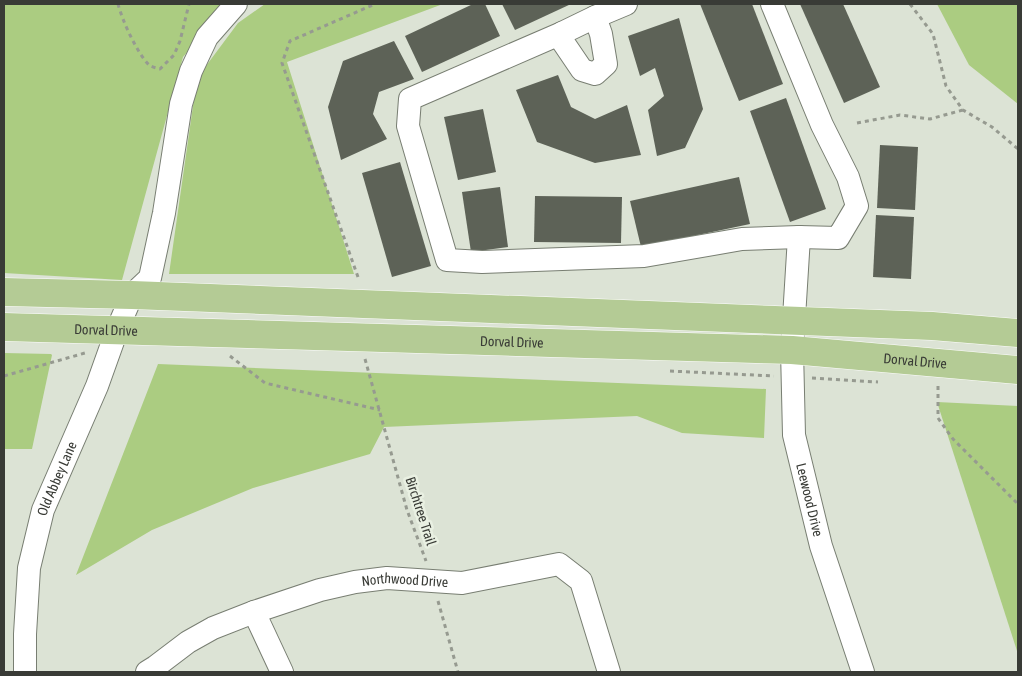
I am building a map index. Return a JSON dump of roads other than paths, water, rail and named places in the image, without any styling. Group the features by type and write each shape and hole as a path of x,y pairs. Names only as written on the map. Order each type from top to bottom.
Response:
{"main road":[{"path":"4,292 794,320 932,326 1018,333"},
{"name":"Dorval Drive","path":"4,327 792,350 1018,370"}],"street":[{"path":"132,296 150,278 164,213 181,104 191,71 207,37 236,4"},
{"path":"626,4 410,99 408,126 447,260 482,262 644,256 742,239 799,236 838,238 857,206 848,177 822,125 772,4"},
{"path":"562,33 563,42 582,70 595,74 606,64 601,34 595,17"},
{"name":"Leewood Drive","path":"799,236 792,350 794,435 821,546 863,672"},
{"name":"Old Abbey Lane","path":"25,672 28,568 43,510 97,386 117,330 132,296"},
{"name":"Northwood Drive","path":"147,672 188,642 213,628 320,590 355,582 387,578 462,583 559,564 581,581 609,672"},
{"path":"254,612 282,672"}]}
